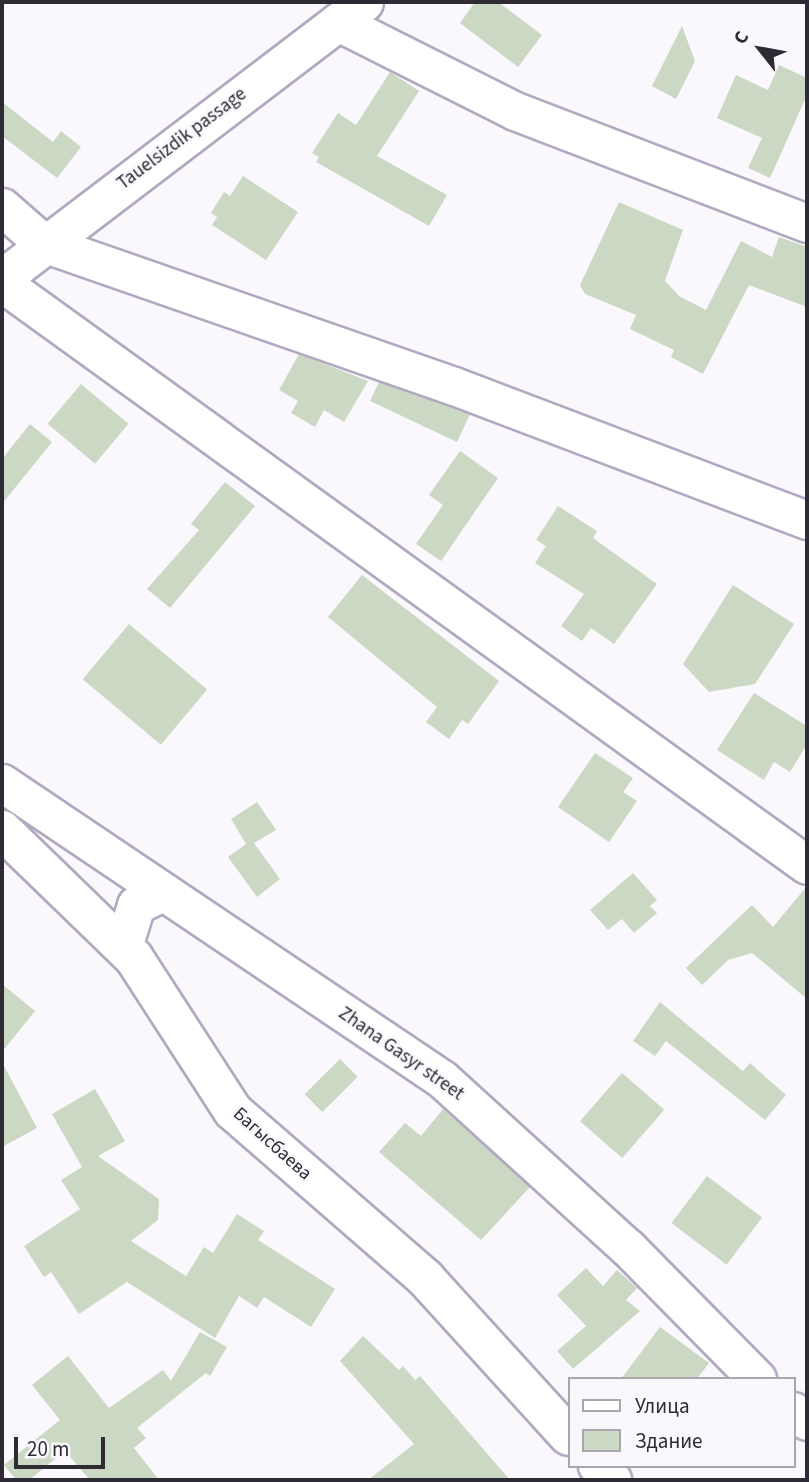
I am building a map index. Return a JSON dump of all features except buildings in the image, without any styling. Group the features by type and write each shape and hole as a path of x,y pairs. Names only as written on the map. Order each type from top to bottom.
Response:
{"street":[{"path":"351,12 515,111 807,223"},
{"name":"Tauelsizdik passage","path":"2,281 44,243 351,12"},
{"path":"2,207 44,243 454,386 807,520"},
{"path":"2,281 807,865"},
{"name":"Zhana Gasyr street","path":"2,783 161,893 442,1079 628,1248 755,1377"},
{"name":"Багысбаева","path":"2,830 123,947 233,1111 426,1279 568,1435"},
{"path":"123,947 136,905 161,893"}]}
